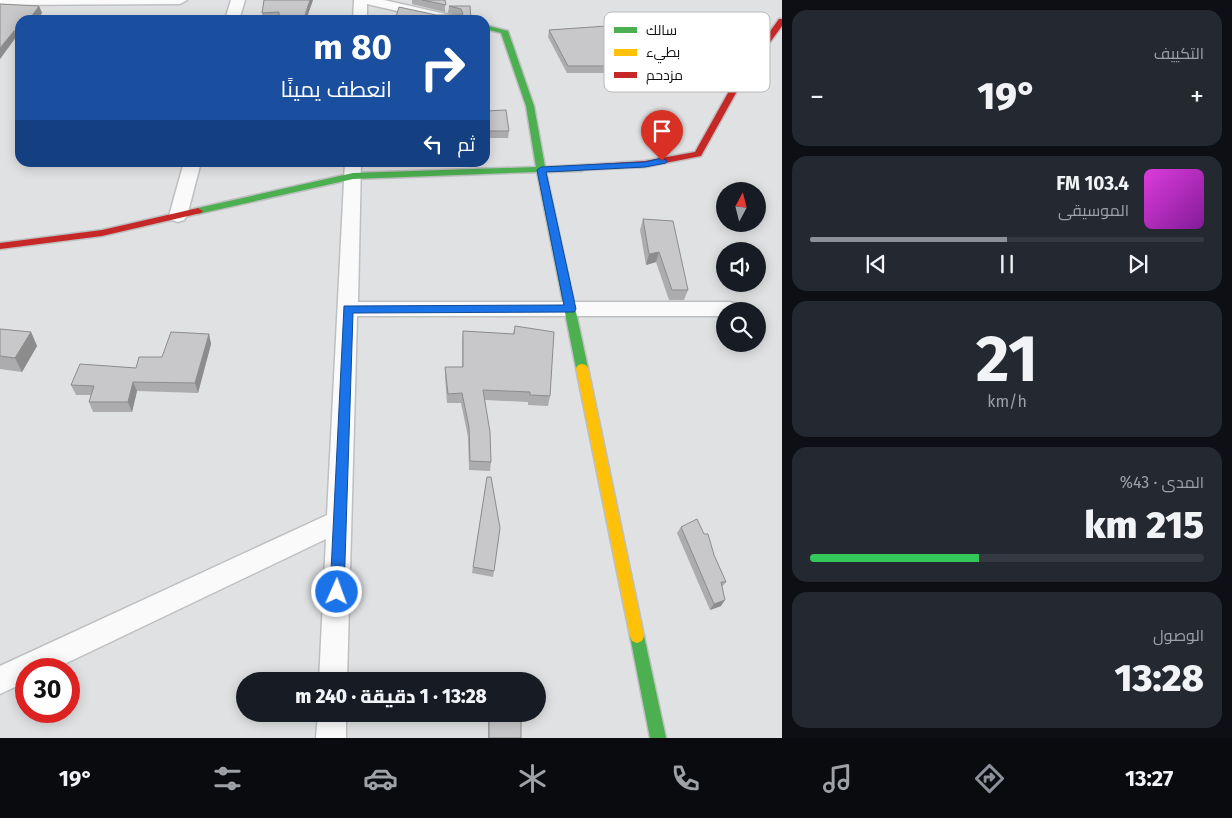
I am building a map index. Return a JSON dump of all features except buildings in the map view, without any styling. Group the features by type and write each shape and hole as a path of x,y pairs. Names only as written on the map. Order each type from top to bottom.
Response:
{"street":[{"path":"0,1 180,0"},
{"path":"234,15 238,0"},
{"path":"360,15 361,0"},
{"path":"366,0 432,15"},
{"path":"770,37 782,21"},
{"path":"490,28 504,31 530,106 541,170 658,738"},
{"path":"0,246 102,233 178,216 353,169 541,170 645,164 698,154 733,92"},
{"path":"178,216 192,167"},
{"path":"333,672 353,169"},
{"path":"348,309 716,309"},
{"path":"0,680 339,521"},
{"path":"331,738 332,722"}],"traffic: fast":[{"path":"490,28 504,31 530,106 541,170 582,368"},
{"path":"198,211 353,176 582,168"},
{"path":"637,636 658,738"}],"traffic: slow":[{"path":"582,368 637,636"}],"traffic: jam":[{"path":"770,37 782,21"},
{"path":"582,168 645,164 698,154 733,92"},
{"path":"0,246 102,233 198,211"}],"route":[{"path":"337,592 348,309 570,309 541,170 645,164 662,161"}]}
